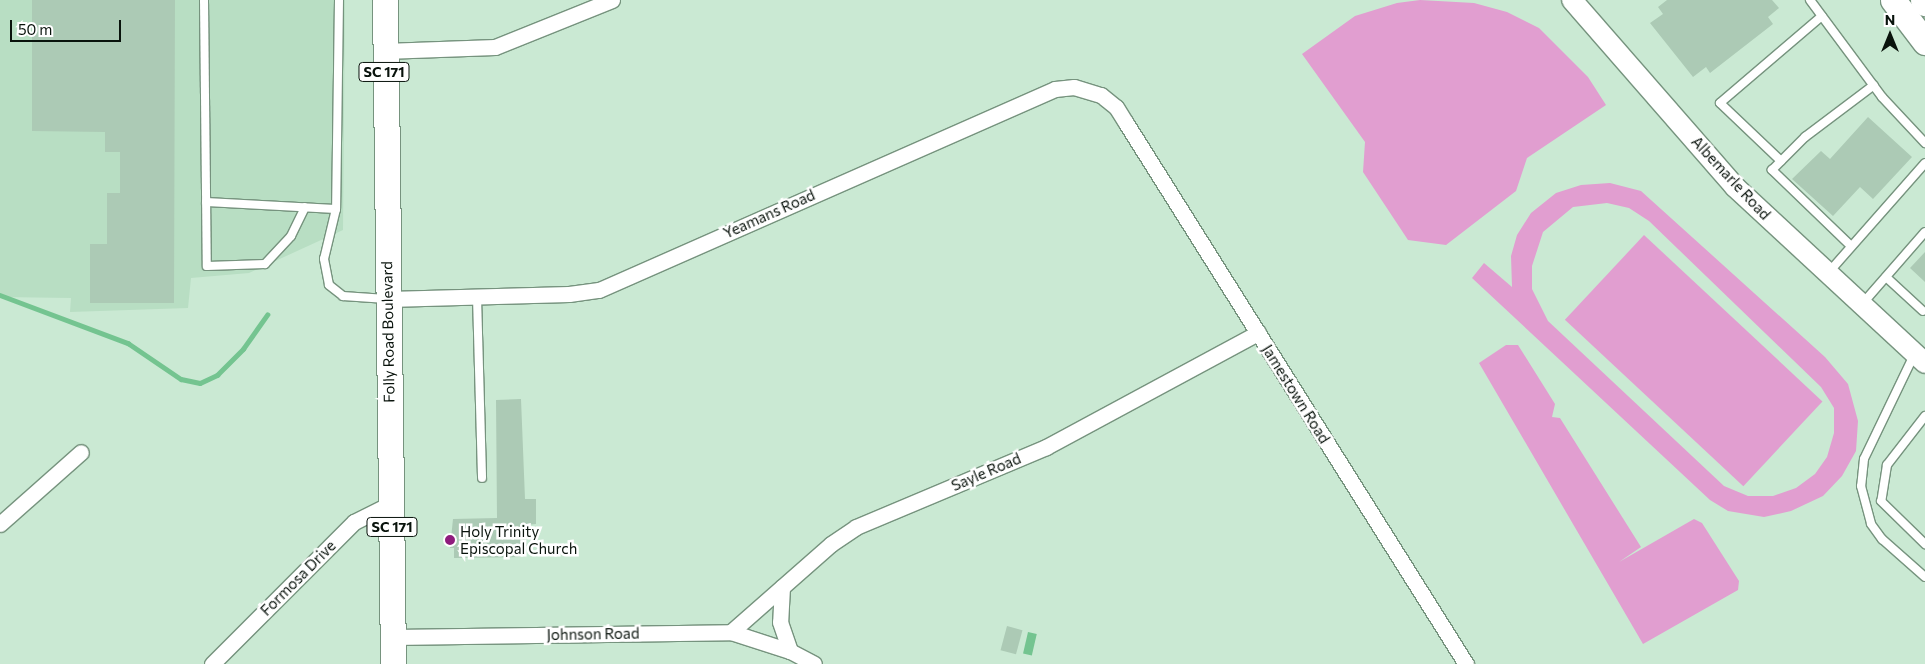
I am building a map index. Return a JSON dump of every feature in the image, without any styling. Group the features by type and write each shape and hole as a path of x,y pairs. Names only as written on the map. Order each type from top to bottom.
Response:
{"main road":[{"name":"Folly Road Boulevard","path":"385,0 384,51 393,664"},
{"path":"1893,0 1925,42"}],"street":[{"path":"384,51 495,46 612,0"},
{"name":"Albemarle Road","path":"1572,0 1735,187 1920,358"},
{"name":"Yeamans Road","path":"388,299 569,294 599,290 1055,89 1074,87 1100,95 1116,107 1126,123"},
{"name":"Jamestown Road","path":"1126,123 1466,664"},
{"name":"Sayle Road","path":"731,632 831,544 856,527 1046,447 1258,334"},
{"path":"2,518 81,452"},
{"name":"Formosa Drive","path":"212,664 354,522 392,503"},
{"path":"782,587 780,622 790,651"},
{"name":"Johnson Road","path":"393,637 731,632 790,651 814,664"}],"lane":[{"path":"204,0 207,266 265,264 291,236 304,207"},
{"path":"339,0 336,209 324,259 329,285 343,296 388,299"},
{"path":"1810,0 1874,85 1925,143"},
{"path":"1781,162 1720,103 1822,16"},
{"path":"1851,246 1772,170 1805,137 1874,85"},
{"path":"1828,273 1925,163"},
{"path":"206,202 336,209"},
{"path":"1862,305 1925,232"},
{"path":"1886,277 1923,311"},
{"path":"477,297 482,478"},
{"path":"1920,358 1864,459 1861,486 1871,524 1882,538 1925,578"},
{"path":"1924,419 1887,465 1881,501 1925,544"}],"shaded area":[{"path":"0,0 345,0 343,230 249,273 191,278 188,308 70,312 71,298 0,297"},
{"path":"1420,0 1474,3 1507,12 1539,28 1588,77 1606,105 1527,158 1516,191 1446,245 1408,240 1363,172 1365,142 1302,54 1355,16 1397,3"},
{"path":"1610,183 1641,191 1825,357 1848,384 1858,421 1856,451 1842,476 1823,496 1791,511 1764,517 1728,511 1710,500 1472,278 1484,263 1512,287 1511,256 1517,235 1531,213 1556,193 1581,185","holes":["1607,203 1629,208 1649,221 1821,387 1834,408 1834,433 1827,457 1815,474 1796,488 1773,496 1748,496 1724,486 1548,321 1532,289 1532,266 1543,232 1573,207"]},
{"path":"1644,235 1822,401 1743,486 1565,320"},
{"path":"1506,345 1518,345 1555,404 1552,417 1560,418 1641,547 1619,562 1694,519 1702,523 1739,581 1738,590 1643,644 1479,363"},
{"path":"1028,632 1037,634 1032,655 1023,653"}],"building":[{"path":"32,0 175,0 174,303 90,303 90,244 107,244 107,193 120,193 120,152 105,152 105,132 32,131"},
{"path":"1667,0 1772,0 1779,8 1768,17 1773,24 1710,73 1706,67 1693,77 1650,23 1663,14 1658,7"},
{"path":"1868,117 1912,157 1873,199 1860,187 1833,216 1792,179 1821,151 1830,159"},
{"path":"1925,252 1925,282 1910,268"},
{"path":"521,399 525,499 536,499 536,524 526,525 527,546 521,546 521,557 454,558 454,548 450,548 453,519 497,518 496,400"},
{"path":"1007,626 1022,630 1016,654 1001,650"}],"waterway":[{"path":"0,295 128,343 181,379 200,383 217,375 243,349 267,315"}],"place":[{"name":"Holy Trinity Episcopal Church","path":"450,540"}]}
